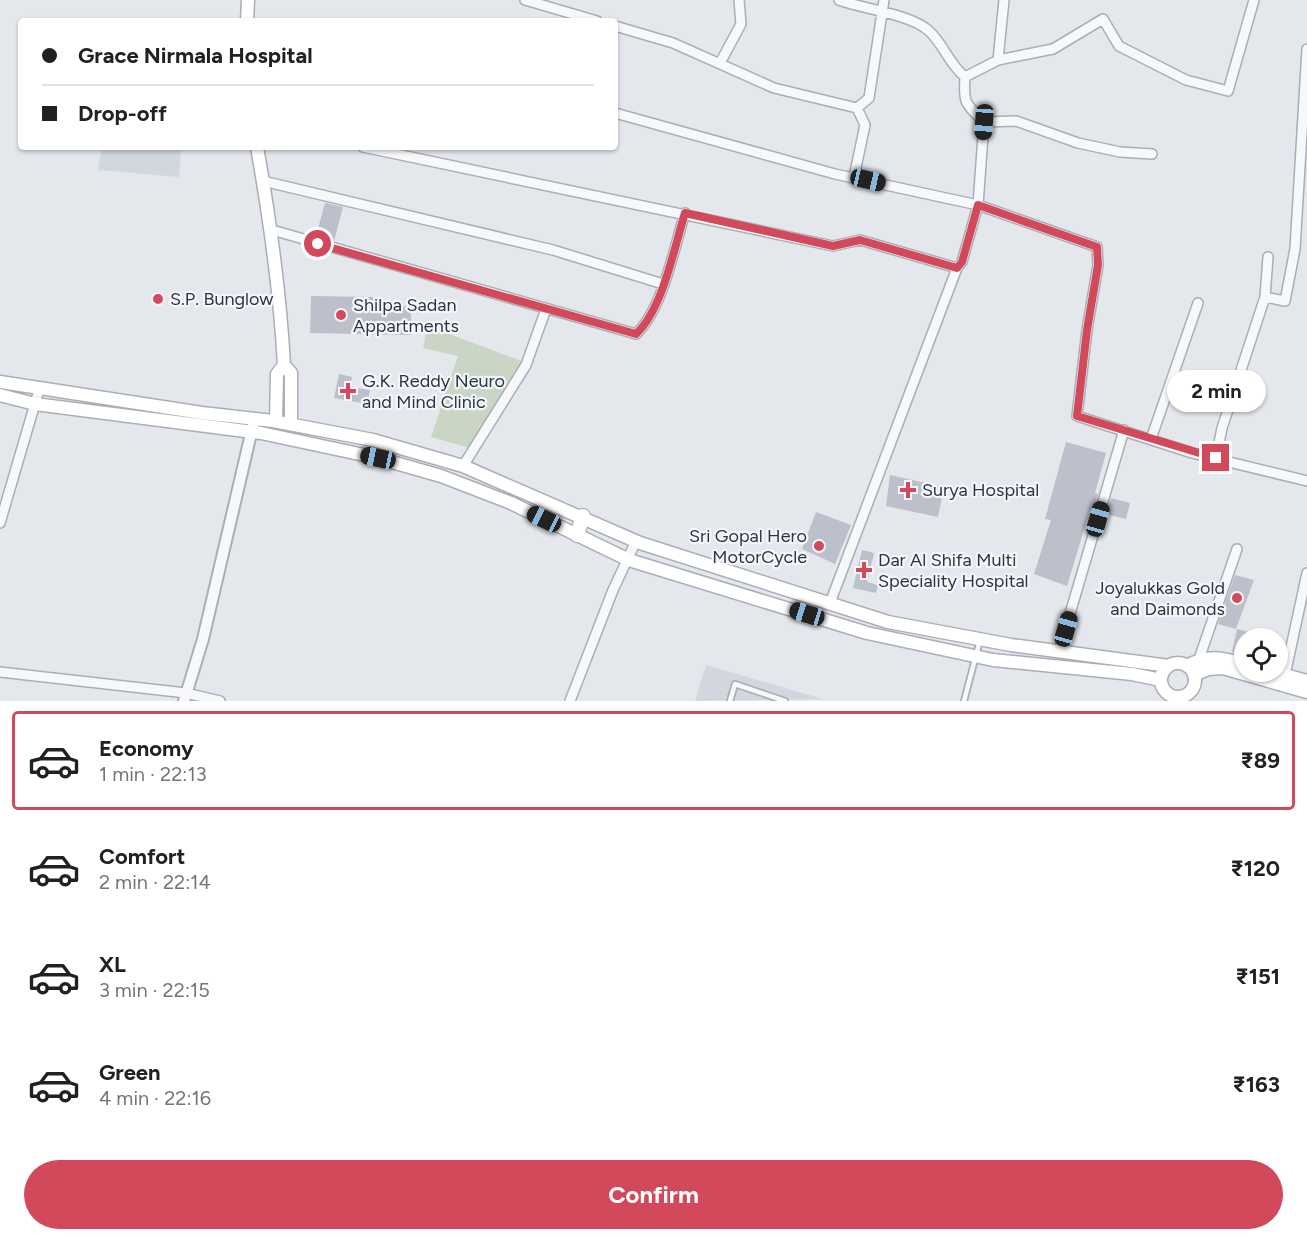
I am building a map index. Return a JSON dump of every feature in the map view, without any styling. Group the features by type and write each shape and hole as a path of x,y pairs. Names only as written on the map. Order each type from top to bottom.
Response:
{"main road":[{"path":"247,18 248,0"},
{"path":"258,150 272,231 284,365 291,373 291,424"},
{"path":"276,421 277,374 284,365"},
{"path":"0,382 253,425 441,476 511,502 629,560 867,633 976,656 1132,674 1161,680"},
{"path":"0,395 35,404 253,425 276,421 373,440 463,466 583,516 636,541 888,622 1059,651 1169,666 1180,663 1191,670 1223,668 1307,692"},
{"path":"577,535 583,516"},
{"path":"1169,666 1161,680 1164,690 1183,698 1194,683 1191,670 1199,659 1222,658 1234,661"},
{"path":"1288,675 1307,681"}],"street":[{"path":"525,0 587,18"},
{"path":"720,63 741,24 739,0"},
{"path":"839,0 917,23 929,31 955,69 965,77"},
{"path":"857,108 869,98 884,0"},
{"path":"998,60 1004,0"},
{"path":"965,77 998,60 1053,49 1102,19 1119,46 1186,80 1227,91 1254,0"},
{"path":"618,27 673,43 774,88 857,108"},
{"path":"1265,297 1285,301 1295,249 1307,49"},
{"path":"965,77 964,101 968,108 984,122 1016,121 1078,143 1120,152 1152,154"},
{"path":"854,177 865,125 857,108"},
{"path":"618,114 854,177 978,205 1097,247 1098,265 1087,330 1077,416 1216,458 1307,481"},
{"path":"830,603 957,268 962,262 978,205 984,122"},
{"path":"378,150 833,246 860,240 957,268"},
{"path":"263,181 553,250 663,284"},
{"path":"272,231 636,334 647,324 663,284 685,213"},
{"path":"1216,458 1222,428 1265,297 1268,257"},
{"path":"1151,439 1198,303"},
{"path":"463,466 526,365 546,309"},
{"path":"0,523 39,390"},
{"path":"185,697 203,639 253,425"},
{"path":"1059,651 1124,430"},
{"path":"570,701 613,590 636,541"},
{"path":"1199,659 1237,549"},
{"path":"1288,643 1307,573"},
{"path":"0,672 220,701"}],"lane":[{"path":"964,701 980,639"},
{"path":"730,701 735,684 784,701"}],"shaded area":[{"path":"101,150 181,150 179,177 98,170"},
{"path":"706,665 823,699 695,701"}],"green space":[{"path":"428,326 524,362 473,449 431,437 458,356 423,348"}],"building":[{"path":"325,203 343,207 334,241 316,236"},
{"name":"Shilpa Sadan Appartments","path":"311,296 373,297 373,300 389,301 389,306 411,306 411,335 310,333"},
{"path":"339,374 352,377 350,387 370,390 367,404 334,398"},
{"path":"1066,442 1106,453 1095,493 1098,494 1093,511 1090,510 1067,586 1034,574 1051,520 1045,519"},
{"path":"890,475 944,487 938,517 886,506"},
{"path":"1111,498 1130,503 1126,519 1106,514"},
{"path":"816,512 851,525 835,564 802,549"},
{"path":"862,550 874,553 867,582 878,585 876,593 853,588"},
{"name":"Joyalukkas Gold and Daimonds","path":"1235,575 1254,580 1236,628 1218,624"}],"place":[{"name":"S.P. Bunglow","path":"158,299"},
{"name":"Shilpa Sadan Appartments","path":"341,315"},
{"name":"G.K. Reddy Neuro and Mind Clinic","path":"348,391"},
{"name":"Surya Hospital","path":"908,490"},
{"name":"Sri Gopal Hero MotorCycle","path":"819,546"},
{"name":"Dar Al Shifa Multi Speciality Hospital","path":"864,570"},
{"name":"Joyalukkas Gold and Daimonds","path":"1237,598"}],"route":[{"path":"318,244 636,334 647,324 663,284 685,213 833,246 860,240 957,268 962,262 978,205 1097,247 1098,265 1087,330 1077,416 1192,453 1216,458"}]}
